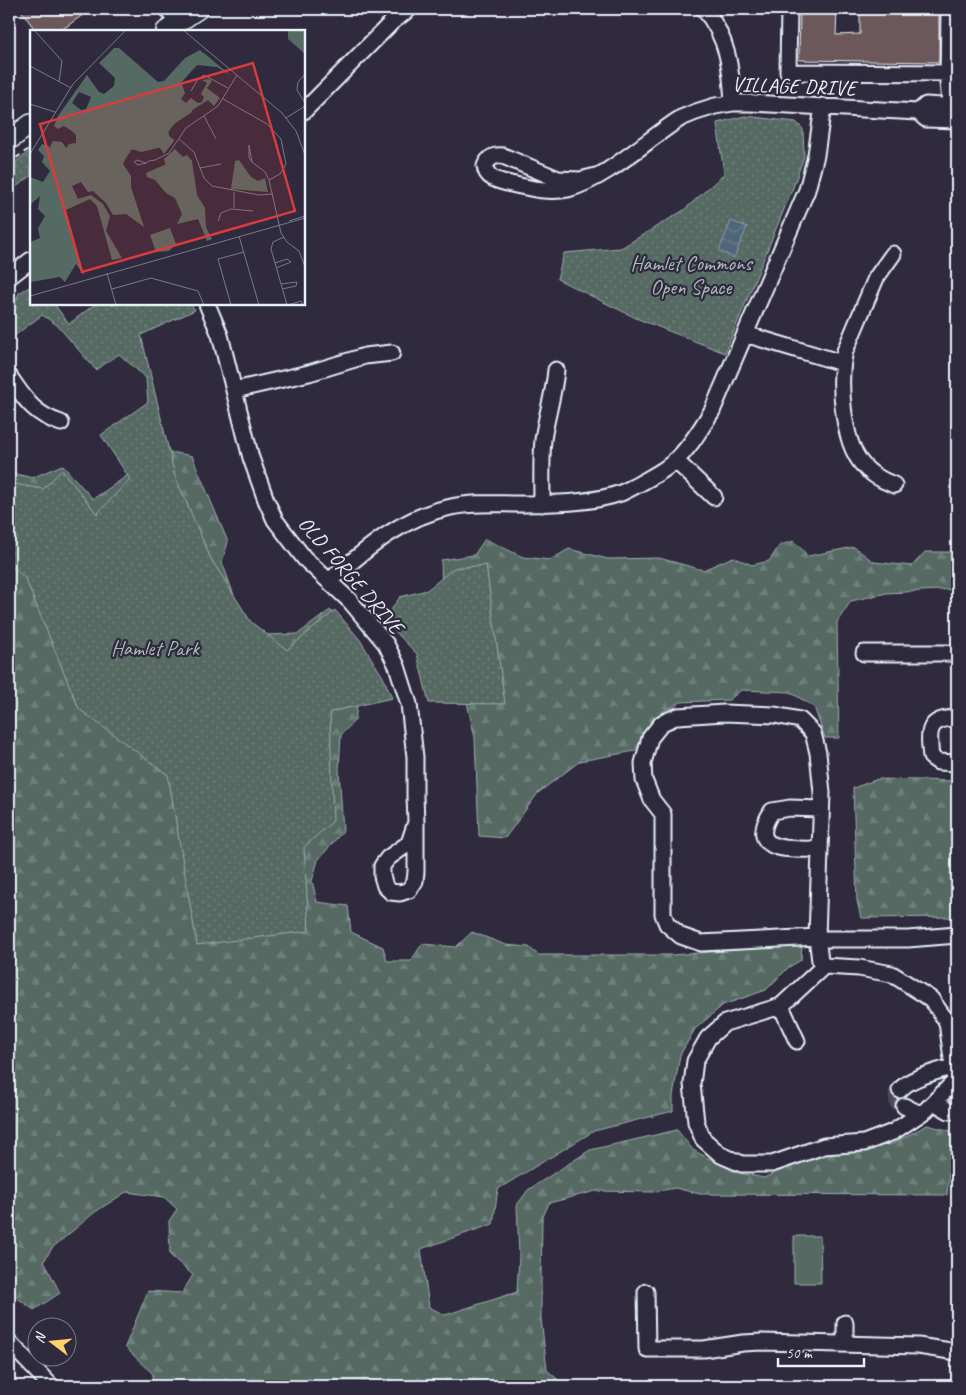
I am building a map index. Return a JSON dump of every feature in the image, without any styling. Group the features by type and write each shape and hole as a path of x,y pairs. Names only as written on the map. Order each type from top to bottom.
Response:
{"main road":[{"path":"170,21 198,9"},
{"path":"9,140 30,125"}],"street":[{"path":"305,110 392,22 409,9"},
{"path":"704,9 719,30 726,46 730,64 733,103"},
{"path":"789,9 788,72 953,73"},
{"path":"948,9 954,114"},
{"name":"VILLAGE DRIVE","path":"600,175 580,180 558,179 503,156 496,155 485,166 487,173 494,179 537,190 567,189 600,175 681,118 715,106 733,103 918,112 926,119 954,114"},
{"path":"329,581 375,542 394,529 427,514 468,504 542,504 581,501 609,496 622,492 658,473 675,460 700,430 712,411 807,190 816,155 823,106"},
{"path":"893,254 876,278 845,351 842,363 841,386 849,439 854,452 860,463 869,472 881,480 894,485"},
{"path":"9,277 30,261"},
{"name":"OLD FORGE DRIVE","path":"207,305 220,334 251,458 275,520 304,558 350,601 386,644 397,666 409,704 415,757 416,822"},
{"path":"746,334 842,363"},
{"path":"234,390 308,373 365,356 392,353"},
{"path":"542,504 543,439 555,385 556,370"},
{"path":"9,376 31,407 51,420 61,423"},
{"path":"675,460 714,497"},
{"path":"864,653 957,653"},
{"path":"824,966 820,961 817,937 822,793 818,753 813,733 800,720 775,715 724,713 678,716 662,722 650,738 643,763 644,780 652,800 663,814 663,914 667,924 681,936 701,943 817,937 824,939 908,939 957,935"},
{"path":"957,718 939,720 933,725 929,738 931,756 938,762 957,763"},
{"path":"820,849 784,849 769,844 764,835 764,822 772,811 790,808 821,809"},
{"path":"824,966 858,968 892,974 931,999 947,1022 955,1081 920,1114 892,1132 864,1143 824,1146 772,1164 742,1164 721,1155 703,1139 696,1122 692,1084 695,1061 708,1038 725,1023 781,1006 824,966"},
{"path":"781,1006 797,1041"},
{"path":"900,1090 913,1080 955,1071"},
{"path":"934,1102 949,1111 957,1110"},
{"path":"904,1106 920,1114"},
{"path":"646,1292 646,1350 704,1349 762,1342 918,1346 957,1352"},
{"path":"845,1323 845,1344"},
{"path":"9,1342 50,1386"}],"path":[{"path":"9,163 29,148"}],"green space":[{"name":"Hamlet Commons Open Space","path":"745,116 796,122 803,129 804,156 794,185 725,353 638,319 557,279 564,253 621,248 684,210 724,174 717,123"},
{"path":"30,152 30,177 9,192 9,167"},
{"name":"Hamlet Park","path":"30,287 30,305 55,305 69,324 94,305 192,305 195,310 141,335 175,476 211,559 251,622 287,650 335,610 360,640 383,677 392,698 330,712 333,821 304,847 309,931 197,945 168,775 79,709 25,578 9,564 9,483 43,489 62,470 97,514 130,479 101,435 148,402 146,378 119,354 96,370 57,325 42,315 10,339 10,317 19,293"},
{"path":"155,449 192,456 228,542 222,562 244,623 264,635 298,634 330,610 352,635 358,700 355,720 341,735 339,770 343,831 318,860 312,881 317,902 348,906 351,932 383,947 387,961 411,961 422,944 456,947 472,932 506,945 529,947 538,955 672,955 802,945 801,960 789,967 766,990 723,1005 695,1029 680,1055 673,1096 673,1111 594,1131 498,1189 493,1224 421,1249 429,1307 445,1315 517,1292 519,1256 517,1205 528,1190 590,1150 677,1130 693,1150 735,1172 764,1178 802,1159 892,1144 927,1125 951,1131 947,1195 700,1194 675,1188 653,1192 596,1191 549,1203 542,1219 541,1319 547,1370 564,1385 570,1386 151,1386 153,1374 125,1347 148,1291 182,1293 193,1275 170,1255 169,1221 177,1209 164,1197 126,1192 95,1212 52,1248 44,1261 60,1293 34,1310 9,1292 9,472 32,478 62,465 93,499 124,478"},
{"path":"485,539 523,557 550,560 569,549 608,559 659,558 703,570 733,557 752,565 769,561 780,545 794,541 808,556 854,547 874,562 912,566 925,552 957,552 957,589 887,593 851,601 837,622 839,738 825,738 814,707 790,692 741,690 729,700 681,702 662,712 647,728 635,751 580,761 538,793 505,838 479,836 475,738 442,593 441,560 474,555"},
{"path":"486,565 505,704 429,703 417,654 384,620 400,597 427,590 454,568"},
{"path":"878,779 957,781 957,917 861,918 857,901 853,788"},
{"path":"794,1236 820,1236 821,1283 794,1283"}],"water":[{"path":"731,221 747,227 734,258 719,251"}],"building":[{"path":"20,9 91,9 61,30 35,30"},
{"path":"800,9 837,9 836,35 860,34 860,9 939,9 939,62 799,60"}],"tunnel":[{"path":"900,1090 896,1094 897,1103 904,1106"}]}
